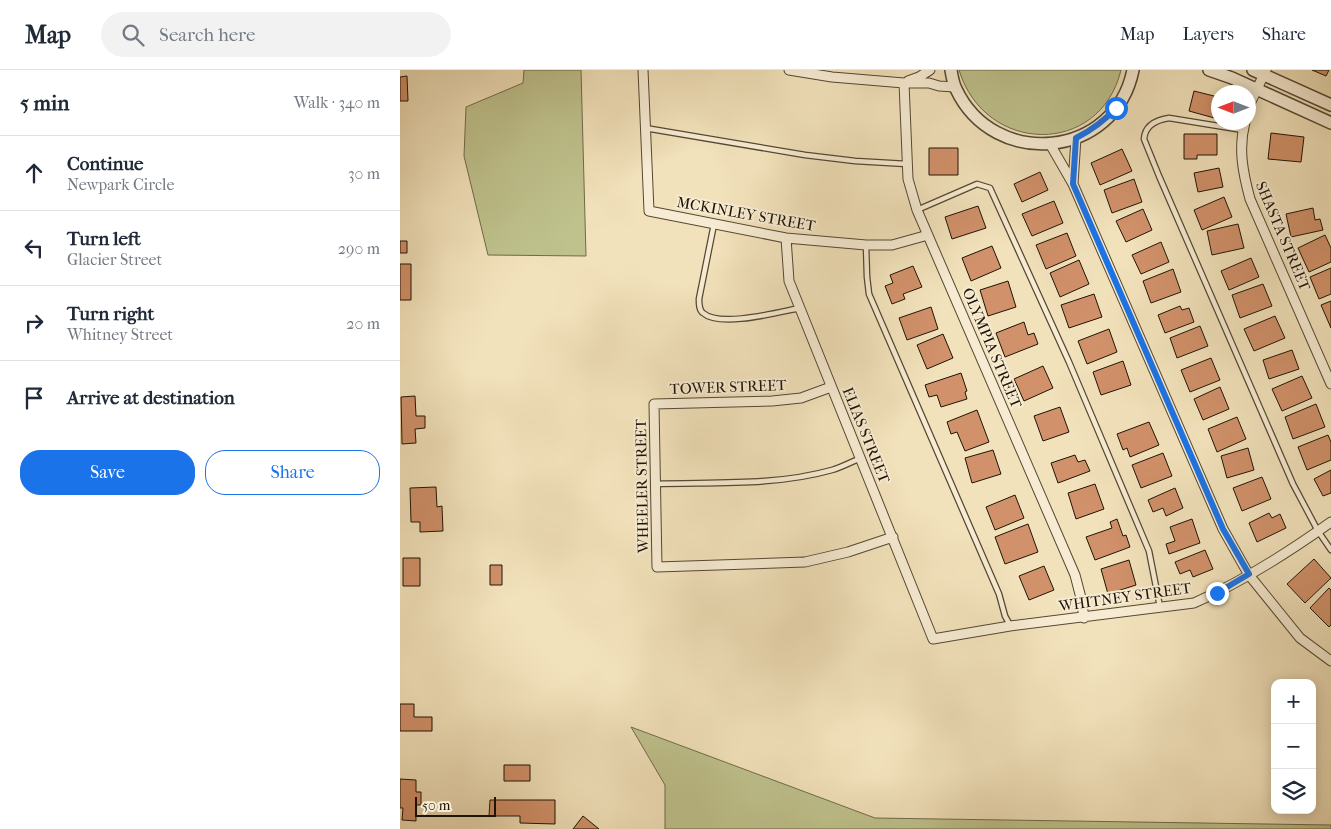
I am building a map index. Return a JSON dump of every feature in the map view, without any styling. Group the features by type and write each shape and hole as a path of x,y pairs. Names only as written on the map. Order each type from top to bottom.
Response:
{"street":[{"path":"643,70 645,128"},
{"path":"789,70 832,77 904,83 929,83 955,88"},
{"path":"904,83 920,77 930,70"},
{"path":"951,70 955,88 967,108 984,125 1004,137 1027,143 1050,144 1076,138 1104,120 1116,108 1125,94 1133,73"},
{"path":"1210,70 1331,124"},
{"path":"1257,90 1261,72 1331,105"},
{"name":"OLYMPIA STREET","path":"904,83 908,179 918,210 1075,575 1084,618"},
{"path":"1307,112 1313,97"},
{"name":"MCKINLEY STREET","path":"645,128 649,211 786,238 866,245 892,245 928,235"},
{"name":"SHASTA STREET","path":"1243,130 1240,151 1250,200 1331,384"},
{"path":"1073,184 1076,138"},
{"path":"1050,144 1073,184 1223,529 1249,574 1300,638 1331,661"},
{"name":"ELIAS STREET","path":"786,238 789,281 933,639"},
{"name":"TOWER STREET","path":"654,404 772,401 801,398 831,387"},
{"name":"WHEELER STREET","path":"654,404 658,567 805,562 848,552 892,536"},
{"name":"WHITNEY STREET","path":"933,639 1010,626 1194,603 1217,593 1331,522"}],"lane":[{"path":"1211,122 1169,118 1158,120 1150,125 1144,133 1144,139 1289,475 1318,531 1331,550"},
{"path":"645,128 855,162 907,164"},
{"path":"918,210 977,184 990,188 1069,362 1149,551 1160,607"},
{"path":"714,224 699,299 700,310 704,314 711,317 746,318 800,308"},
{"path":"866,245 869,294 999,594 1004,616 1010,626"},
{"path":"656,484 770,481 807,476 834,469 861,458"}],"green space":[{"path":"524,70 581,70 586,256 488,255 464,156 466,107 523,83"},
{"path":"959,70 1121,70 1109,98 1090,119 1067,131 1042,134 1016,130 992,118 973,98"},
{"path":"631,727 875,818 1331,825 1331,829 665,829 665,785"}],"building":[{"path":"1312,70 1329,70 1326,76"},
{"path":"407,76 408,101 400,101 400,77"},
{"path":"1194,91 1211,95 1211,117 1189,111"},
{"path":"1271,133 1304,137 1301,162 1268,159"},
{"path":"1184,134 1217,134 1217,155 1197,155 1197,159 1184,159"},
{"path":"929,148 958,148 958,175 929,175"},
{"path":"1122,149 1132,171 1100,185 1091,163"},
{"path":"1219,168 1223,187 1198,192 1194,173"},
{"path":"1040,172 1048,190 1022,202 1014,184"},
{"path":"1134,179 1142,202 1112,213 1104,190"},
{"path":"1224,197 1232,217 1202,230 1194,210"},
{"path":"1054,201 1063,223 1032,236 1022,214"},
{"path":"978,206 986,228 952,239 945,217"},
{"path":"1313,208 1315,220 1320,219 1323,230 1291,237 1286,214"},
{"path":"1143,209 1152,230 1126,242 1116,221"},
{"path":"1238,224 1244,248 1212,255 1207,231"},
{"path":"1067,233 1076,256 1046,269 1036,245"},
{"path":"1325,235 1331,248 1331,262 1309,272 1298,248"},
{"path":"400,241 407,241 407,253 400,253"},
{"path":"1161,242 1169,262 1141,274 1132,255"},
{"path":"992,246 1001,268 971,281 962,258"},
{"path":"1251,258 1259,277 1229,290 1221,271"},
{"path":"1079,260 1089,284 1060,297 1050,273"},
{"path":"400,264 411,264 411,300 400,300"},
{"path":"913,266 922,287 903,294 905,299 892,304 885,286 893,283 890,275"},
{"path":"1331,268 1331,294 1319,299 1310,277"},
{"path":"1173,269 1181,292 1151,303 1143,281"},
{"path":"1008,281 1016,307 988,316 980,290"},
{"path":"1263,284 1272,306 1240,318 1232,295"},
{"path":"1094,294 1102,317 1069,328 1061,305"},
{"path":"1331,301 1331,328 1321,305"},
{"path":"1180,306 1182,310 1189,308 1194,322 1165,333 1158,315"},
{"path":"931,307 938,329 907,340 899,318"},
{"path":"1275,316 1285,338 1254,351 1244,329"},
{"path":"1024,322 1028,335 1034,333 1038,344 1005,357 996,333"},
{"path":"1200,326 1208,346 1177,358 1170,338"},
{"path":"1109,329 1117,352 1087,364 1078,341"},
{"path":"943,334 953,358 927,369 917,345"},
{"path":"1292,350 1299,369 1269,379 1263,360"},
{"path":"1211,358 1220,380 1190,392 1181,370"},
{"path":"1123,361 1131,385 1101,395 1093,372"},
{"path":"1043,366 1053,388 1024,401 1014,379"},
{"path":"961,373 967,391 965,392 967,399 941,407 937,395 929,397 925,385"},
{"path":"1302,376 1312,398 1282,411 1272,389"},
{"path":"1220,387 1229,409 1203,420 1194,399"},
{"path":"415,396 416,416 425,416 425,428 415,429 416,443 402,444 401,397"},
{"path":"1316,404 1325,427 1293,439 1285,417"},
{"path":"1060,407 1069,432 1043,441 1034,416"},
{"path":"977,410 989,442 965,451 957,432 951,434 947,422"},
{"path":"1237,417 1246,439 1217,452 1208,429"},
{"path":"1149,422 1159,445 1130,457 1127,448 1123,450 1117,434"},
{"path":"1328,435 1331,442 1331,460 1307,470 1298,447"},
{"path":"1248,448 1254,470 1227,478 1221,456"},
{"path":"993,450 1001,474 972,483 965,458"},
{"path":"1163,453 1172,476 1141,488 1132,465"},
{"path":"1075,455 1078,462 1085,460 1090,471 1058,483 1051,463"},
{"path":"1331,470 1331,493 1323,496 1314,479"},
{"path":"1262,477 1271,499 1242,511 1233,488"},
{"path":"1095,484 1104,509 1076,519 1068,493"},
{"path":"436,487 437,507 442,506 443,531 420,532 420,522 411,522 410,488"},
{"path":"1175,488 1183,508 1166,516 1163,508 1153,512 1148,500"},
{"path":"1015,495 1024,518 995,530 986,507"},
{"path":"1269,513 1272,518 1280,514 1286,528 1257,542 1249,523"},
{"path":"1117,519 1123,536 1126,535 1130,547 1095,560 1086,537 1112,528 1110,522"},
{"path":"1192,519 1200,543 1169,554 1166,544 1175,541 1170,527"},
{"path":"1028,524 1038,552 1005,564 995,537"},
{"path":"1205,550 1213,569 1193,577 1190,570 1180,574 1175,562"},
{"path":"403,558 420,558 420,586 403,586"},
{"path":"1314,559 1331,578 1305,603 1287,584"},
{"path":"1129,560 1136,585 1108,594 1101,569"},
{"path":"490,565 502,565 502,585 490,585"},
{"path":"1044,566 1054,590 1029,600 1019,576"},
{"path":"1329,588 1331,590 1331,625 1329,627 1310,608"},
{"path":"400,704 414,704 414,717 432,717 432,731 400,731"},
{"path":"504,765 530,765 530,781 504,781"},
{"path":"400,779 416,780 416,792 421,792 421,805 416,805 416,821 402,820 403,808 400,808"},
{"path":"490,800 555,800 555,824 520,823 520,816 489,816"},
{"path":"583,816 599,829 573,829"}],"route":[{"path":"1116,108 1091,130 1076,138 1073,184 1223,529 1249,574 1217,593"}]}
